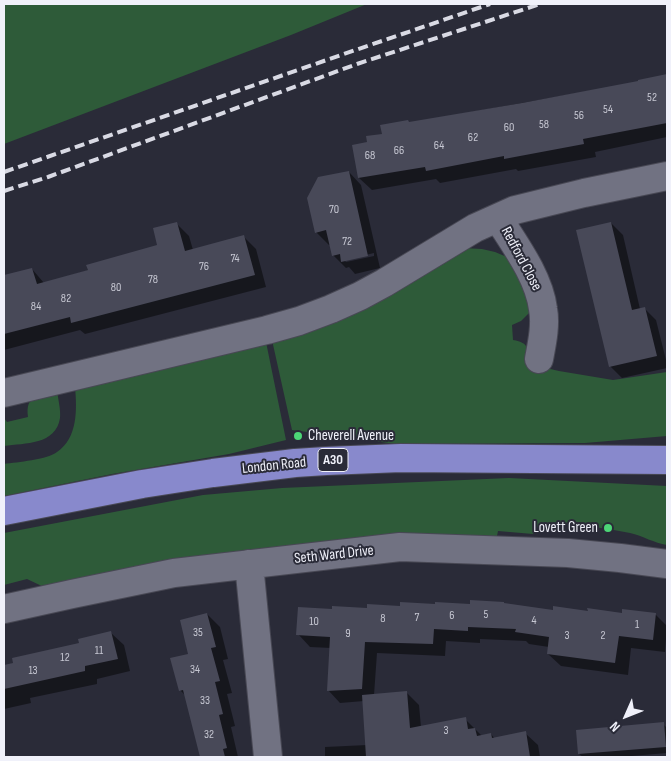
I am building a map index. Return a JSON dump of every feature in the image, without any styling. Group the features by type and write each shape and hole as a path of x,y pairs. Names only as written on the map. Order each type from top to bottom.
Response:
{"highway":[{"name":"London Road","path":"4,511 142,484 213,473 318,461 401,458 667,460"}],"street":[{"path":"4,393 244,336 299,321 360,296 475,228 515,210 667,176"},
{"name":"Redford Close","path":"498,218 532,273 540,291 544,310 544,328 539,359"},
{"name":"Seth Ward Drive","path":"4,609 174,573 400,547 568,553 667,564"},
{"path":"250,564 268,757"}],"green space":[{"path":"4,4 367,4 291,35 4,144"},
{"path":"462,248 495,252 517,264 531,311 521,321 512,325 513,340 523,343 527,347 529,364 613,380 667,372 667,436 585,443 396,444 292,430 272,340"},
{"path":"266,342 286,440 229,454 112,474 4,496 4,464 52,455 64,446 69,439 76,414 75,387"},
{"path":"57,390 60,418 53,433 38,441 4,446 4,418 7,422 28,417 31,400 39,395"},
{"path":"509,478 667,486 667,545 635,534 619,531 585,526 540,524 533,534 498,531 496,541 46,588 27,579 4,585 4,533 203,495 282,488"}],"building":[{"path":"667,74 667,123 583,139 584,144 504,159 504,156 426,171 425,167 358,178 352,145 367,142 366,136 382,134 380,125 522,103"},
{"path":"349,171 368,256 341,262 340,254 332,256 326,230 315,233 307,198 318,177"},
{"path":"177,222 185,251 244,235 255,275 71,323 70,317 4,334 4,275 32,268 37,284 88,270 86,265 157,245 153,228"},
{"path":"611,222 632,310 645,307 657,356 609,367 576,230"},
{"path":"470,600 504,602 553,610 553,606 588,611 587,608 622,613 622,609 656,613 653,640 619,636 615,663 547,654 549,637 515,632 516,629 468,627 468,631 434,629 433,644 365,642 362,689 327,691 330,637 296,635 298,607 332,609 332,606 367,608 367,604 400,606 400,602 470,604"},
{"path":"207,613 216,647 211,648 220,681 215,682 223,714 219,715 227,748 223,749 225,757 200,757 183,690 179,691 170,658 188,654 180,620"},
{"path":"111,631 118,659 85,666 85,671 4,689 4,665 13,663 12,658 79,643 78,639"},
{"path":"407,691 410,728 466,717 468,729 475,728 477,736 491,733 492,738 526,731 530,757 366,757 362,695"},
{"path":"664,722 666,747 578,754 576,730"}],"railway":[{"path":"4,172 490,4"},
{"path":"4,191 48,177 357,64 540,4"}],"place":[{"name":"Cheverell Avenue","path":"298,436"},
{"name":"Lovett Green","path":"608,528"}]}
